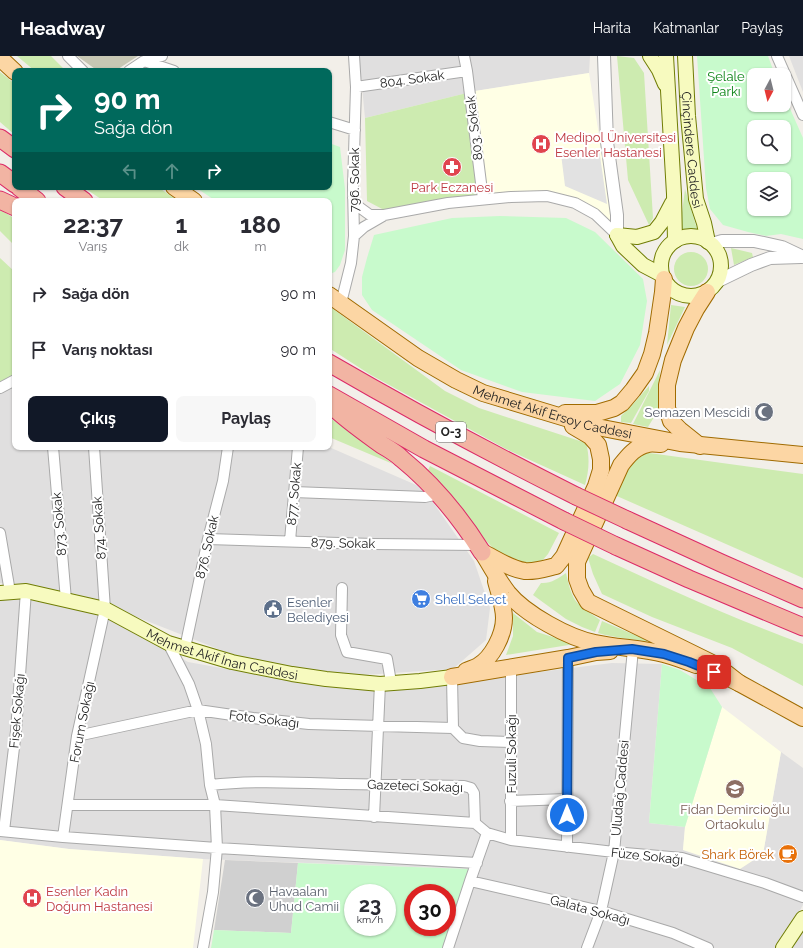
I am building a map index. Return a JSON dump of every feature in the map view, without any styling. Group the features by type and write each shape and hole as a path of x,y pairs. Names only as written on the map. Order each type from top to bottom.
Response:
{"highway":[{"path":"0,138 12,147"},
{"path":"0,173 12,182"},
{"path":"23,190 33,198"},
{"path":"69,190 80,198"},
{"path":"0,200 12,206"},
{"name":"O-3","path":"332,365 416,413 576,496 803,599"},
{"name":"O-3","path":"332,397 424,449 564,521 616,546 803,627"},
{"path":"332,406 360,430 401,458 422,476 451,508 480,548"}],"main road":[{"path":"650,56 668,89"},
{"name":"Çinçindere Caddesi","path":"666,56 674,199 673,242"},
{"name":"Çinçindere Caddesi","path":"685,56 688,116 696,199 710,243"},
{"path":"0,58 12,69"},
{"path":"178,190 190,198"},
{"path":"617,235 637,237 654,232 662,222 674,199"},
{"path":"617,235 633,239 673,242"},
{"path":"617,235 623,246 643,264 663,277 673,292 682,296 692,297 703,295 712,287"},
{"path":"551,413 596,413 614,408 622,403 633,390 645,373 652,354 662,299 663,277 660,266 664,252 673,242 680,238 686,236 696,236 703,238 717,251 721,264 720,275 686,328 673,360 667,385 667,408 671,421 700,446"},
{"name":"Mehmet Akif Ersoy Caddesi","path":"335,299 418,358 456,380 483,393 592,426 700,446 803,455"},
{"path":"480,548 498,561 514,568 526,571 556,566 564,556 596,486 601,470 601,459 598,445 590,436 551,413"},
{"path":"680,443 648,444 629,454 609,490 577,562 577,579 588,602 716,665 739,683"},
{"path":"480,548 494,574 509,594 520,605 540,619 560,630 578,639 664,654 683,660 739,683 803,718"},
{"path":"452,677 478,666 488,658 496,647 504,620 503,608 494,574"},
{"name":"Mehmet Akif İnan Caddesi","path":"5,592 26,592 105,609 168,643 232,662 292,674 326,679 385,683 452,677"},
{"path":"452,677 596,652 632,649"},
{"path":"783,948 803,918"}],"street":[{"path":"68,56 80,68"},
{"path":"134,68 159,56"},
{"name":"796. Sokak","path":"335,299 351,263 354,236 353,176 356,88 354,56"},
{"name":"803. Sokak","path":"464,56 483,199"},
{"path":"604,56 607,142 617,215 617,235"},
{"path":"777,56 802,110"},
{"path":"144,62 164,68"},
{"name":"804. Sokak","path":"356,88 467,71"},
{"path":"332,123 355,130"},
{"path":"353,198 359,207 370,215 384,215 448,203 483,199 547,196 576,203 595,214 617,235"},
{"path":"354,236 364,227 384,215"},
{"path":"710,243 722,241 754,241 782,247 803,257"},
{"path":"712,287 751,265 770,258 803,257"},
{"path":"0,388 12,382"},
{"name":"873. Sokak","path":"53,450 66,600"},
{"name":"874. Sokak","path":"94,450 105,609"},
{"name":"876. Sokak","path":"185,648 208,539 223,481 228,450"},
{"name":"877. Sokak","path":"290,541 298,450"},
{"path":"294,492 425,497 439,494"},
{"path":"0,533 5,592"},
{"name":"879. Sokak","path":"208,539 480,548"},
{"path":"342,588 341,635 347,652 387,659 379,725 374,816"},
{"name":"Fişek Sokağı","path":"2,831 16,731 26,592"},
{"name":"Forum Sokağı","path":"64,837 77,736 105,609"},
{"path":"168,643 189,684 198,710 206,744 210,785 215,805 217,848 213,892 203,948"},
{"name":"Uludağ Caddesi","path":"587,948 601,911 614,852 632,649"},
{"path":"567,847 568,658"},
{"name":"Fuzuli Sokağı","path":"510,840 511,667"},
{"path":"452,677 453,728 463,738 480,741 511,742"},
{"name":"Foto Sokağı","path":"77,736 198,710 309,724 453,728"},
{"name":"Gazeteci Sokağı","path":"210,785 276,782 464,786 471,788 474,793 475,823"},
{"path":"510,801 567,799"},
{"path":"68,805 215,805 475,823 487,832 470,881 452,947"},
{"path":"2,831 217,848 477,864"},
{"name":"Füze Sokağı","path":"487,832 510,840 682,858 765,883 803,897"},
{"name":"Galata Sokağı","path":"470,881 601,911 673,933 708,948"}],"shaded area":[{"path":"77,56 138,56 120,68 94,68"},
{"path":"359,56 590,56 589,73 475,91 365,118"},
{"path":"789,56 803,56 803,92"},
{"name":"Medipol Üniversitesi Esenler Hastanesi","path":"589,73 613,222 588,206 570,199 488,199 475,91"},
{"path":"599,149 607,204 565,186 561,154"},
{"path":"12,376 12,450 332,450 332,448 423,488 474,561 490,608 486,640 453,669 349,676 246,660 91,599 0,583 0,383"},
{"path":"11,598 72,606 123,625 188,662 304,683 401,689 612,663 662,664 649,823 685,827 683,850 763,854 781,752 803,768 803,905 782,941 776,948 443,948 447,936 456,936 456,908 469,869 203,859 69,849 0,840 0,600"},
{"name":"Fidan Demircioğlu Ortaokulu","path":"722,707 781,752 763,854 740,869 683,850 685,827"},
{"path":"0,840 69,849 203,859 193,948 0,948"},
{"name":"Havaalanı Uhud Camii","path":"225,860 298,863 291,933 214,930"},
{"path":"803,925 803,948 787,948"}],"green space":[{"path":"17,56 51,56 63,68 31,68"},
{"path":"617,56 634,58 644,73 653,218 649,225 628,180"},
{"name":"Şelale Parkı","path":"697,56 768,56 772,68 747,68 747,112 791,111 803,138 803,239 781,234 766,236 723,225 710,209 706,188"},
{"path":"0,72 12,82 12,132 0,122"},
{"path":"475,91 488,199 386,211 367,201 365,118"},
{"path":"332,144 340,147 345,189 345,250 340,265 335,272 332,273 332,198 212,198 200,190 332,190"},
{"path":"685,189 697,229 680,229"},
{"path":"88,190 162,190 174,198 100,198"},
{"path":"0,210 12,217 12,243 0,231"},
{"path":"500,216 566,218 595,232 643,279 647,301 640,345 620,384 595,401 522,392 461,370 372,310 362,295 362,277 374,235 452,218"},
{"path":"731,248 752,253 753,257 734,265"},
{"path":"694,252 703,257 707,262 707,276 703,281 698,285 688,286 684,285 675,276 674,266 675,262 684,253"},
{"path":"0,258 12,269 12,376 0,383"},
{"path":"671,305 685,307 667,345"},
{"path":"332,308 445,391 479,408 586,443 588,464 585,485 506,449 371,375 332,350"},
{"path":"660,370 658,393 659,409 648,427 633,424"},
{"path":"649,386 649,391 631,423 621,422 621,416"},
{"path":"332,419 393,464 332,438"},
{"path":"642,452 803,474 803,578 610,493 624,468"},
{"path":"430,466 559,533 548,554 541,562 531,565 496,551 479,534 427,472"},
{"path":"593,554 724,613 803,644 803,686 732,648 652,617 602,594 588,558"},
{"path":"566,573 570,590 577,603 600,620 595,632 566,619 533,595 541,583 551,582"},
{"path":"513,613 537,632 575,644 506,655 513,636"},
{"path":"602,621 651,642 598,633"},
{"path":"662,664 680,670 710,688 722,707 685,827 649,823"},
{"path":"298,863 469,869 456,908 456,884 404,884 404,936 447,936 443,948 211,948 214,930 291,933"}],"place":[{"name":"Medipol Üniversitesi Esenler Hastanesi","path":"541,144"},
{"name":"Park Eczanesi","path":"452,167"},
{"name":"Semazen Mescidi","path":"764,412"},
{"name":"Shell Select","path":"421,599"},
{"name":"Esenler Belediyesi","path":"273,609"},
{"name":"Fidan Demircioğlu Ortaokulu","path":"735,789"},
{"name":"Shark Börek","path":"788,854"},
{"name":"Esenler Kadın Doğum Hastanesi","path":"32,898"},
{"name":"Havaalanı Uhud Camii","path":"255,898"}],"route":[{"path":"567,815 568,658 596,652 632,649 664,654 714,672"}]}
